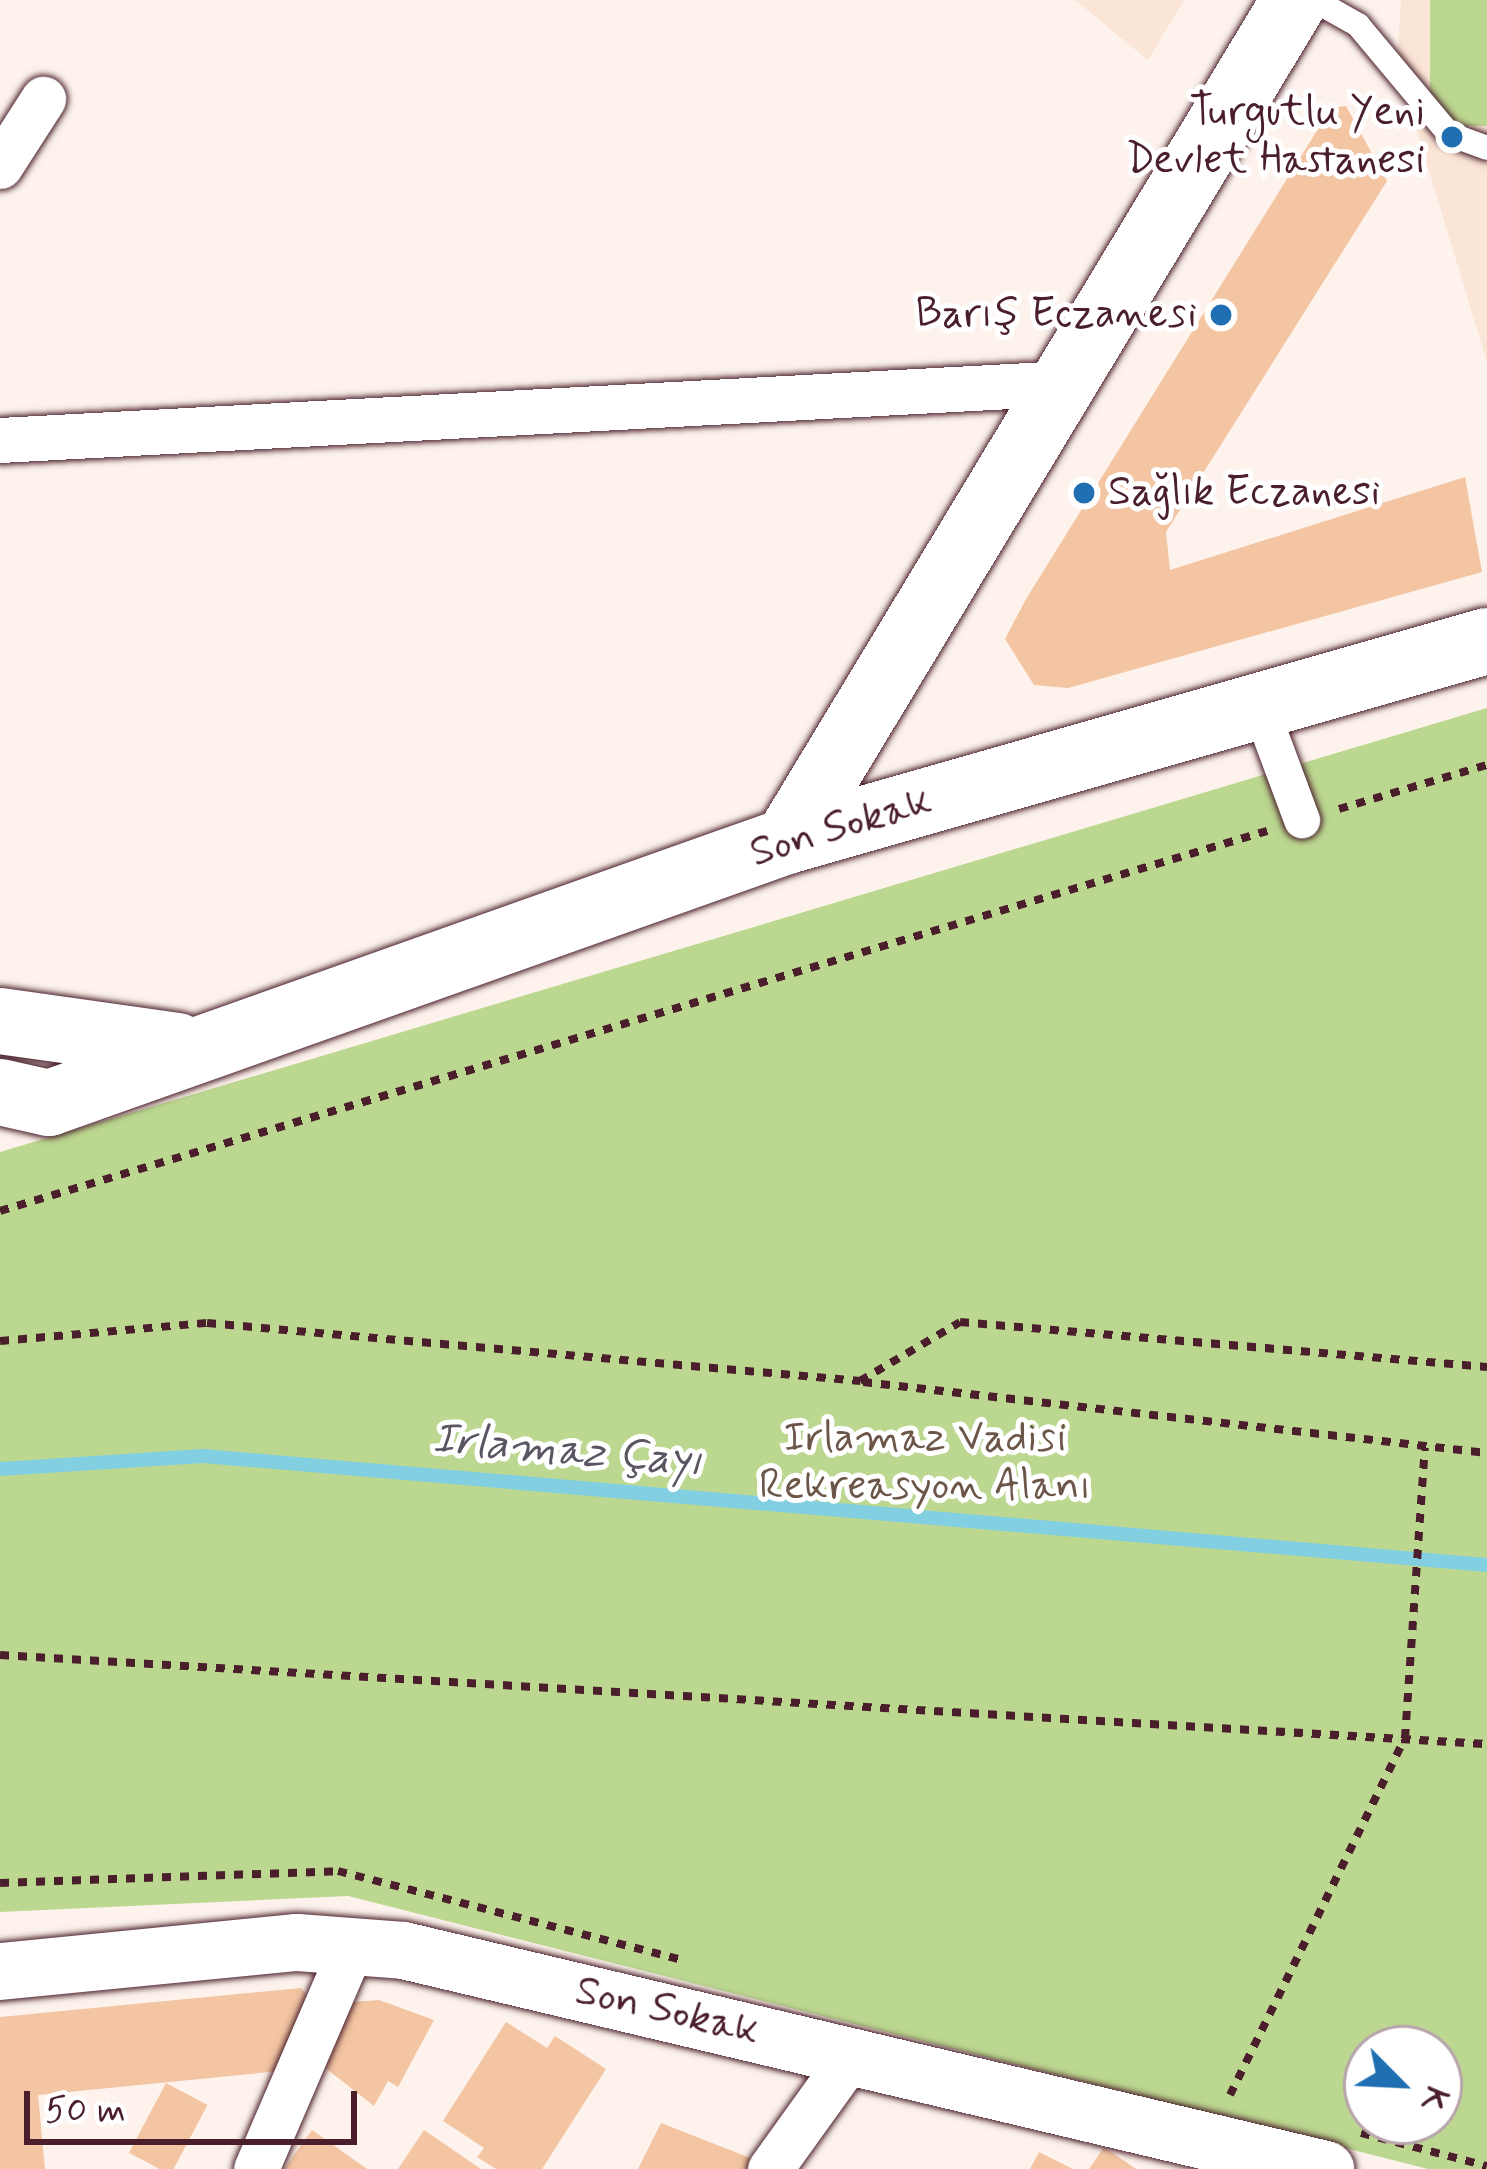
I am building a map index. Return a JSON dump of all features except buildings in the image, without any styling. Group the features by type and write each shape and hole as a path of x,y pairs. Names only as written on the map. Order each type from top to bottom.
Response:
{"main road":[{"path":"787,842 1295,0"},
{"name":"Son Sokak","path":"16,1103 205,1047 787,842 1487,641"},
{"name":"Son Sokak","path":"0,1021 101,1042 205,1047"}],"street":[{"path":"0,166 43,99"},
{"path":"0,440 1065,382"},
{"path":"1259,706 1302,820"},
{"path":"256,2169 353,1944"},
{"name":"Son Sokak","path":"0,1970 353,1944 1202,2135 1325,2169"},
{"path":"770,2169 851,2055"}],"lane":[{"path":"1314,0 1358,25 1449,134 1487,148"}],"path":[{"path":"0,1210 1487,765"},
{"path":"860,1382 960,1322 1487,1367"},
{"path":"0,1341 207,1323 860,1382 1487,1453"},
{"path":"1202,2135 1406,1738 1425,1448"},
{"path":"0,1655 1487,1744"}],"shaded area":[{"path":"1075,0 1184,0 1148,60"},
{"name":"Turgutlu Yeni Devlet Hastanesi","path":"1401,0 1487,0 1487,362 1397,65"}],"green space":[{"path":"1430,0 1487,0 1487,126 1430,126"},
{"name":"Irlamaz Vadisi Rekreasyon Alanı","path":"1487,708 1487,2169 1428,2169 348,1896 0,1912 0,1152"}],"waterway":[{"name":"Irlamaz Çayı","path":"0,1469 203,1456 1487,1565"}],"place":[{"name":"Turgutlu Yeni Devlet Hastanesi","path":"1452,137"},
{"name":"Barış Eczanesi","path":"1221,315"},
{"name":"Sağlık Eczanesi","path":"1084,493"}]}
